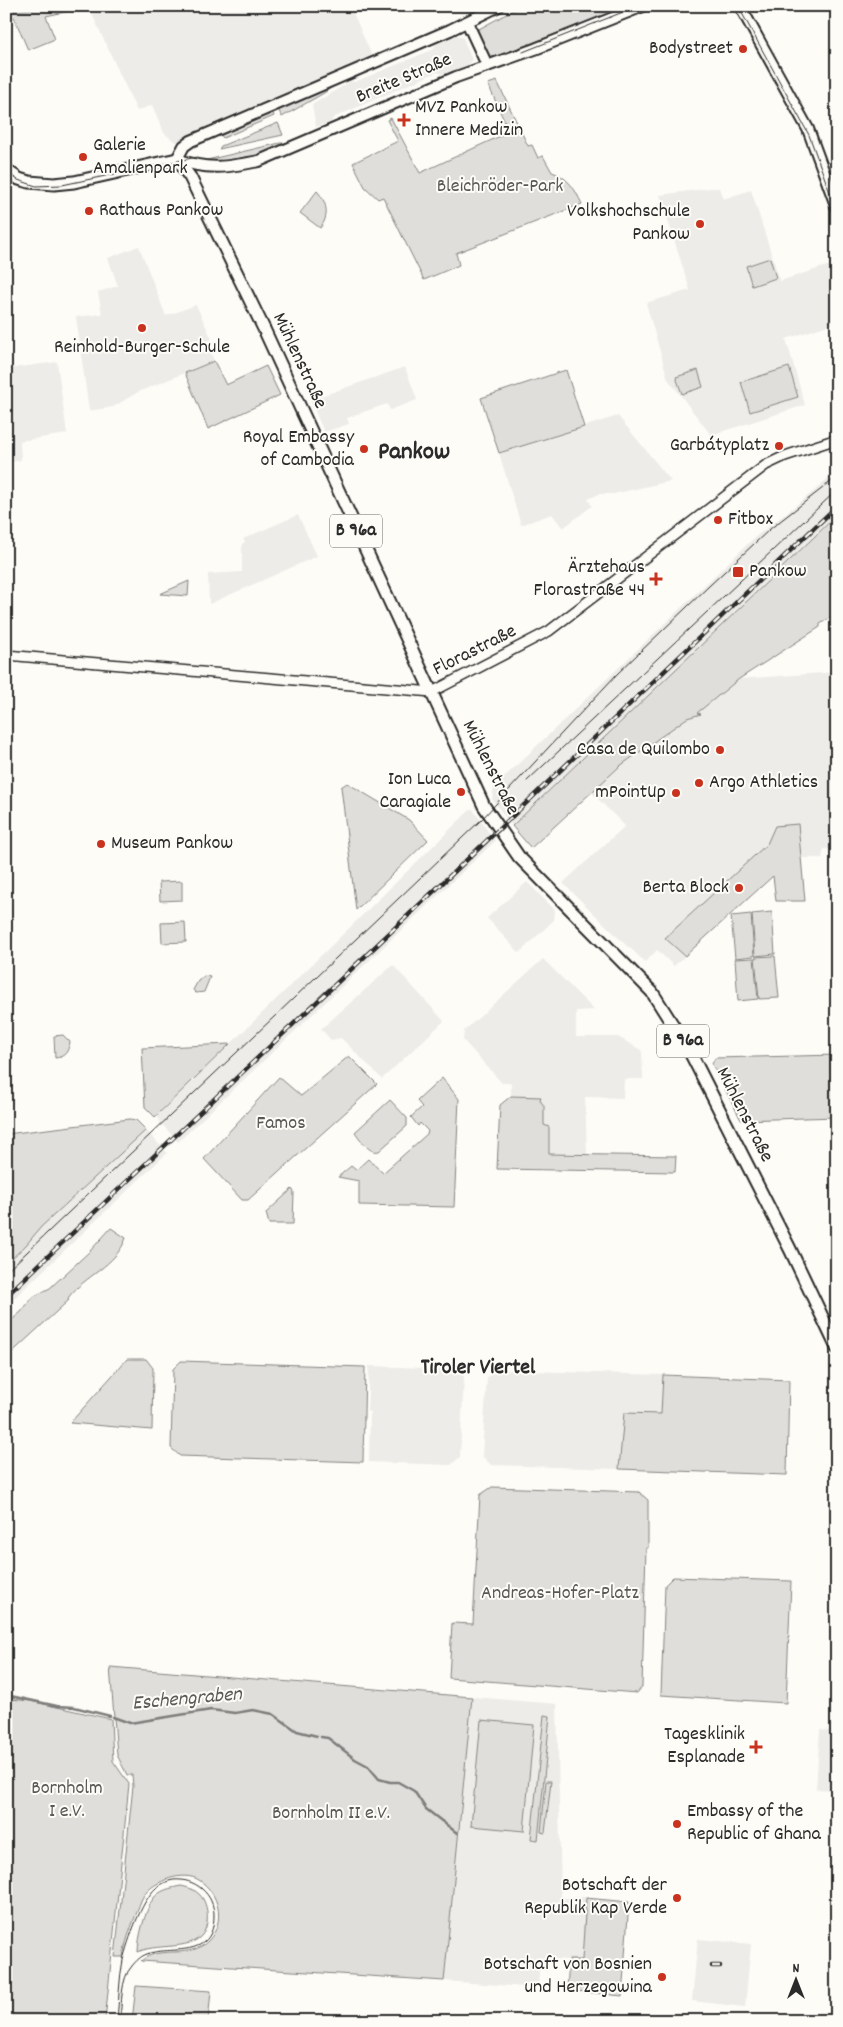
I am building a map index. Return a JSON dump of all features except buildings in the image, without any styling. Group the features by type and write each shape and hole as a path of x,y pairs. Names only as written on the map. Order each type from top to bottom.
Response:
{"main road":[{"name":"Breite Straße","path":"499,6 467,22 191,141 184,146 177,159 199,167 216,168 259,161 449,79 535,49 643,6"},
{"path":"740,6 808,129 837,208"},
{"path":"467,22 488,66"},
{"path":"8,173 29,182 54,184 74,182 177,159"},
{"name":"Mühlenstraße","path":"177,159 195,185 264,329 484,806 519,857 646,984 691,1054 790,1249 837,1348"}],"street":[{"name":"Florastraße","path":"6,655 432,692 550,632 766,466 785,456 837,439"}],"shaded area":[{"path":"109,6 350,6 372,56 367,60 366,58 359,61 360,64 356,66 354,64 347,66 347,69 344,71 342,68 335,71 335,75 240,115 236,114 209,125 208,129 179,142 174,141 164,133 152,105 137,111 92,14"},
{"path":"457,35 463,38 472,60 468,65 443,74 437,72 333,118 331,122 316,127 312,105 351,81 355,82 434,49 435,45"},
{"path":"719,188 723,199 751,190 780,281 833,264 837,277 837,322 786,339 805,405 711,435 668,379 646,303 690,290 660,195"},
{"name":"Reinhold-Burger-Schule","path":"139,246 166,316 196,305 212,339 206,342 214,361 138,392 113,407 89,411 76,317 102,314 98,292 118,286 108,258"},
{"path":"57,362 67,434 20,441 21,460 7,463 11,531 6,531 6,369"},
{"path":"405,367 417,400 390,410 387,404 363,412 347,418 349,424 324,432 310,400"},
{"path":"618,416 671,481 613,494 599,494 588,499 592,506 563,528 552,514 521,525 499,453"},
{"path":"837,470 837,515 512,826 492,799 494,787 754,538 813,492"},
{"path":"298,515 317,556 209,604 208,574 242,572 242,544 245,542 243,539"},
{"path":"837,672 837,849 824,849 822,858 802,858 805,901 776,901 773,876 674,966 657,950 645,962 563,883 625,826 591,792 620,766 674,726 687,718 699,714 696,713 739,679"},
{"path":"472,808 495,841 178,1142 157,1116"},
{"path":"527,882 555,910 554,920 519,953 487,918"},
{"path":"543,959 594,1010 576,1011 576,1037 618,1037 641,1050 642,1053 643,1079 624,1079 623,1098 585,1097 587,1154 549,1154 549,1127 544,1126 544,1106 540,1097 511,1096 511,1083 502,1083 463,1040 464,1031"},
{"path":"393,965 444,1021 382,1079 341,1038 331,1040 321,1029"},
{"path":"146,1130 167,1153 6,1306 6,1264 41,1227"},
{"path":"369,1366 456,1369 464,1376 460,1457 451,1465 369,1462 370,1412 367,1411"},
{"path":"495,1370 663,1375 662,1414 624,1413 619,1469 491,1465 482,1456 487,1378"},
{"path":"472,1697 557,1704 561,1898 588,1897 582,1961 540,1958 538,1988 444,1981"},
{"path":"820,1730 837,1732 837,1790 816,1789"},
{"path":"698,1939 751,1944 745,2007 692,2001"}],"green space":[{"path":"48,6 93,6 46,16 55,39 28,50 14,17 6,17 6,11 48,8"},
{"path":"521,6 628,6 495,57 488,56 477,30"},
{"path":"341,81 324,93 282,117 277,107"},
{"name":"Bleichröder-Park","path":"497,81 528,146 532,145 538,158 543,156 552,172 558,174 570,184 582,204 456,253 459,265 424,280 383,197 378,199 365,187 353,163 398,141 387,120 391,118 420,173 509,132 488,84"},
{"path":"272,110 274,116 223,138 221,135"},
{"path":"278,123 283,135 219,149 221,146"},
{"path":"287,143 288,145 248,158 206,163 207,160"},
{"path":"317,191 326,209 325,219 320,228 300,213"},
{"path":"770,258 776,278 752,286 746,266"},
{"path":"214,361 226,385 266,366 280,395 208,429 185,373"},
{"path":"789,367 798,397 750,412 741,382"},
{"path":"566,370 584,427 499,453 481,398"},
{"path":"698,370 703,387 682,394 676,377"},
{"path":"836,516 837,613 820,624 820,627 739,679 697,713 701,714 687,718 620,766 531,848 512,826"},
{"path":"189,581 188,596 160,594"},
{"path":"347,783 409,820 428,840 356,910 341,787"},
{"name":"Berta Block","path":"798,824 805,901 776,901 773,876 685,956 665,938 767,844 775,826"},
{"path":"182,881 182,900 160,901 159,882"},
{"path":"772,912 775,954 755,956 752,914"},
{"path":"751,914 754,956 735,958 731,916"},
{"path":"185,922 186,942 162,943 161,923"},
{"path":"775,956 779,998 759,999 755,957"},
{"path":"754,958 758,999 738,1001 735,959"},
{"path":"204,976 210,977 204,992 196,993 193,990 198,981"},
{"path":"63,1035 70,1042 68,1049 64,1055 55,1058 54,1036"},
{"path":"230,1044 155,1117 145,1107 142,1048"},
{"path":"837,1055 837,1117 741,1120 712,1064 715,1058"},
{"name":"Famos","path":"349,1056 377,1084 248,1200 242,1200 204,1159 279,1077 301,1096"},
{"path":"442,1078 459,1099 454,1207 359,1205 359,1181 338,1177 351,1166 356,1170 368,1159 383,1173 427,1134 428,1131 420,1123 418,1126 411,1117 422,1107 417,1101"},
{"path":"511,1096 541,1097 540,1100 544,1106 544,1125 549,1127 549,1154 676,1156 675,1172 497,1169 500,1105"},
{"path":"390,1100 407,1118 407,1126 379,1151 375,1151 366,1146 355,1132"},
{"path":"130,1119 136,1120 146,1130 41,1227 6,1264 6,1134"},
{"path":"292,1189 294,1192 293,1224 269,1224 266,1213"},
{"path":"111,1228 126,1238 115,1256 82,1283 68,1298 69,1300 6,1358 6,1325 21,1312 33,1297 50,1288 90,1251"},
{"path":"127,1359 146,1359 153,1368 152,1430 70,1423"},
{"path":"181,1361 365,1367 363,1462 180,1456 171,1448 173,1369"},
{"path":"663,1375 789,1380 787,1475 619,1469 624,1413 661,1414"},
{"name":"Andreas-Hofer-Platz","path":"492,1487 639,1492 648,1500 648,1548 646,1548 642,1687 637,1693 449,1678 452,1623 473,1624 480,1495"},
{"path":"673,1577 791,1581 786,1703 661,1695 665,1585"},
{"name":"Bornholm II e.V.","path":"110,1667 472,1697 444,1981 141,1961 149,1956 166,1952 193,1950 209,1940 214,1932 219,1916 218,1908 211,1892 199,1880 185,1876 162,1881 144,1895 123,1957 115,1957 133,1786 132,1775 127,1775 117,1755"},
{"name":"Bornholm I e.V.","path":"11,1699 30,1701 111,1719 113,1761 129,1784 105,2021 6,2021 6,1701"},
{"path":"544,1715 550,1716 538,1840 531,1839"},
{"path":"481,1720 534,1725 524,1831 471,1826"},
{"path":"546,1781 551,1781 545,1833 541,1832"},
{"path":"181,1886 196,1892 204,1902 207,1922 204,1932 198,1939 189,1943 138,1952 142,1925 153,1899 162,1891"},
{"path":"586,1898 629,1902 622,1996 567,1990 569,1960 582,1960"},
{"path":"136,1986 211,1991 208,2021 132,2021"},
{"path":"353,2015 398,2018 398,2021 353,2021"}],"waterway":[{"name":"Eschengraben","path":"6,1695 57,1706 74,1707 110,1716"},
{"name":"Eschengraben","path":"113,1717 130,1723 211,1710 235,1713 253,1710 273,1714 297,1731 317,1736"},
{"name":"Eschengraben","path":"321,1737 328,1738 355,1759 368,1766 379,1779 398,1782 414,1791 426,1809 457,1833"}],"tram line":[{"path":"523,52 638,6"},
{"path":"738,6 809,135 837,212"},
{"path":"6,172 18,180 36,186 62,185 197,157"},
{"path":"6,1272 481,820 617,674 770,529 837,477"},
{"path":"527,781 837,490"},
{"path":"117,2021 123,1960 132,1932 145,1902 156,1888 169,1881 181,1880 196,1884 211,1901 214,1915 212,1930 207,1939 199,1945 179,1950 157,1952 141,1957 128,1971 125,1978 120,2021"}],"railway":[{"path":"6,1296 837,506"},
{"path":"712,1966 720,1966"}],"place":[{"name":"Bodystreet","path":"743,49"},
{"name":"MVZ Pankow Innere Medizin","path":"404,120"},
{"name":"Galerie Amalienpark","path":"83,157"},
{"name":"Rathaus Pankow","path":"89,211"},
{"name":"Volkshochschule Pankow","path":"700,224"},
{"name":"Reinhold-Burger-Schule","path":"142,328"},
{"name":"Garbátyplatz","path":"779,446"},
{"name":"Royal Embassy of Cambodia","path":"364,449"},
{"name":"Fitbox","path":"718,520"},
{"name":"Pankow","path":"738,572"},
{"name":"Ärztehaus Florastraße 44","path":"656,579"},
{"name":"Casa de Quilombo","path":"720,750"},
{"name":"Argo Athletics","path":"699,783"},
{"name":"Ion Luca Caragiale","path":"461,792"},
{"name":"mPointUp","path":"676,793"},
{"name":"Museum Pankow","path":"101,844"},
{"name":"Berta Block","path":"739,888"},
{"name":"Tagesklinik Esplanade","path":"756,1747"},
{"name":"Embassy of the Republic of Ghana","path":"677,1824"},
{"name":"Botschaft der Republik Kap Verde","path":"677,1898"},
{"name":"Botschaft von Bosnien und Herzegowina","path":"662,1977"}],"district":[{"name":"Pankow","path":"414,453"},
{"name":"Tiroler Viertel","path":"478,1368"}]}
